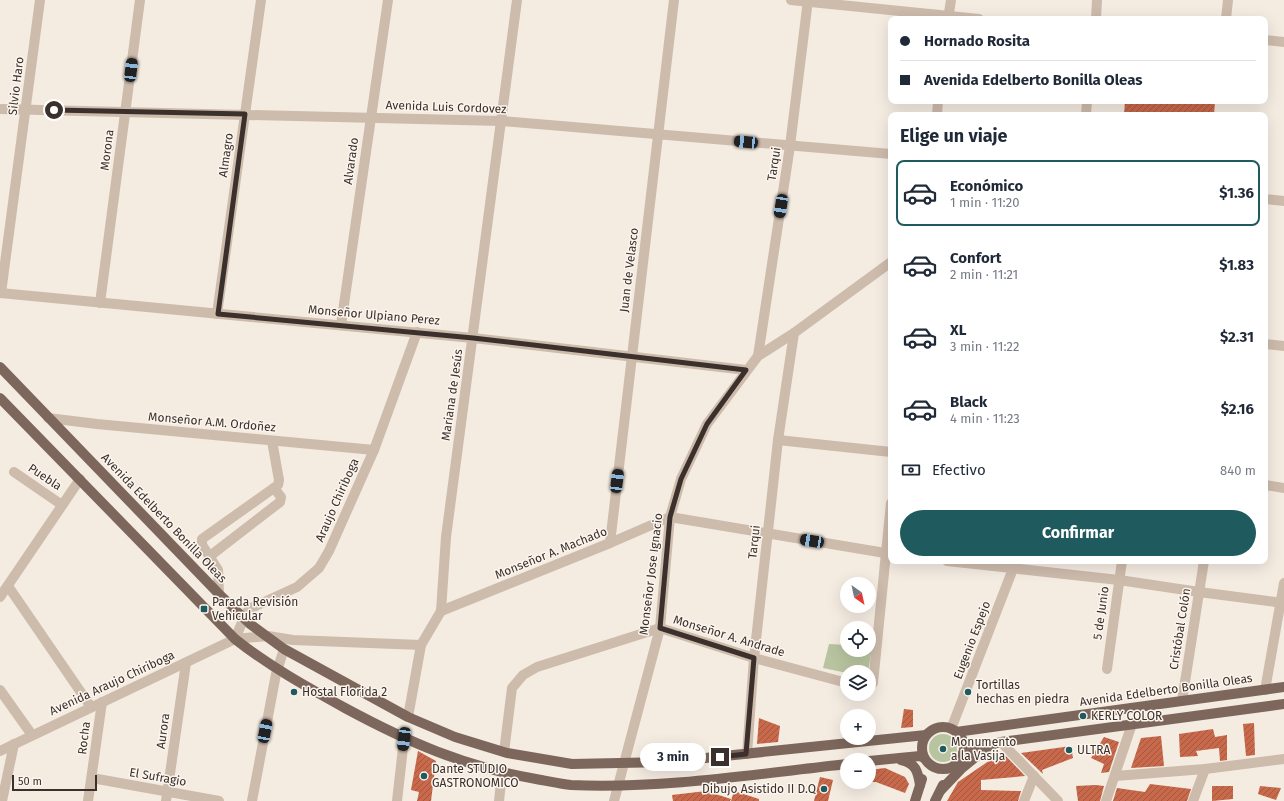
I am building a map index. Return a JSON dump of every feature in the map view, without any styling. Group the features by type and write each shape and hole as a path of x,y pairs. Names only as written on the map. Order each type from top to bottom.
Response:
{"main road":[{"name":"Avenida Edelberto Bonilla Oleas","path":"0,367 244,619 284,649 408,717 455,737 504,752 572,764 624,764 667,762 926,735"},
{"path":"0,398 235,639 277,669 404,739 447,756 502,774 570,785 619,785 698,781 840,765"},
{"name":"Avenida Edelberto Bonilla Oleas","path":"954,730 1284,687"},
{"path":"963,752 997,743 1284,704"},
{"path":"915,801 925,760 922,746 926,735 940,727 954,730 963,741 963,752 935,801"},
{"path":"941,790 962,768 997,743"},
{"path":"876,760 920,756 937,768 949,768 955,765"},
{"path":"894,758 909,761 915,766 920,785"}],"street":[{"name":"Silvio Haro","path":"1,293 40,0"},
{"name":"Morona","path":"100,302 140,0"},
{"name":"Almagro","path":"218,314 261,0"},
{"name":"Alvarado","path":"341,325 388,0"},
{"name":"Mariana de Jesús","path":"408,717 421,645 441,611 446,537 517,0"},
{"name":"Juan de Velasco","path":"610,543 674,0"},
{"path":"791,0 939,16"},
{"path":"948,16 950,0"},
{"path":"1096,16 1097,0"},
{"path":"1226,16 1228,0"},
{"name":"Tarqui","path":"758,356 790,146 808,1"},
{"path":"1268,40 1284,42"},
{"name":"Avenida Luis Cordovez","path":"0,109 501,121 888,154"},
{"path":"1268,199 1284,201"},
{"name":"Monseñor Jose Ignacio","path":"614,801 660,628 670,517 681,479 707,424 758,356 794,333 888,264"},
{"name":"Monseñor Ulpiano Perez","path":"1,293 417,332 746,370"},
{"name":"Araujo Chiriboga","path":"235,639 246,613 256,604 297,587 319,568 329,551 374,450 417,332"},
{"name":"Tarqui","path":"746,754 754,658 778,440 794,333"},
{"path":"1268,344 1284,346"},
{"name":"Monseñor A.M. Ordoñez","path":"48,418 374,450"},
{"path":"778,440 888,452"},
{"path":"219,594 218,570 202,545 202,539 270,488 274,488 279,480 272,441"},
{"name":"Puebla","path":"14,472 62,504"},
{"path":"0,597 80,479"},
{"path":"1268,486 1284,488"},
{"path":"210,556 280,502 281,497 274,488"},
{"path":"670,517 888,553 874,665"},
{"name":"Monseñor A. Machado","path":"441,611 610,543 670,517"},
{"path":"997,564 1014,565 1283,603"},
{"name":"5 de Junio","path":"1107,668 1122,564"},
{"name":"Cristóbal Colón","path":"1182,701 1204,564"},
{"name":"Eugenio Espejo","path":"954,730 1014,565"},
{"path":"1265,690 1283,603 1284,583"},
{"path":"8,586 91,707"},
{"name":"Monseñor A. Andrade","path":"504,752 512,688 524,675 536,668 660,628 754,658 840,681"},
{"path":"235,639 268,636 293,640 421,645"},
{"name":"Avenida Araujo Chiriboga","path":"0,751 91,707 186,664 235,639"},
{"path":"252,801 277,669 284,649"},
{"name":"Aurora","path":"167,797 186,664"},
{"path":"0,690 32,735"},
{"name":"Rocha","path":"88,801 102,702"},
{"path":"1106,801 1132,724"},
{"path":"397,801 404,739"},
{"path":"997,743 1034,776 1058,801"},
{"path":"2,801 14,744"},
{"path":"1115,776 1205,769 1284,759"},
{"path":"1193,801 1205,769"},
{"path":"499,801 502,774"},
{"path":"1024,801 1034,776"},
{"name":"El Sufragio","path":"92,778 167,797 219,801"}],"green space":[{"path":"829,644 840,645 840,657 870,657 869,665 840,665 840,672 823,668"},
{"path":"943,734 953,738 957,748 953,758 943,762 933,758 929,748 933,738"}],"building":[{"path":"1125,104 1215,104 1214,112 1124,112"},
{"path":"904,709 913,710 913,727 901,728"},
{"path":"759,718 780,726 778,742 757,744"},
{"path":"1254,723 1255,755 1246,756 1243,724"},
{"path":"1213,729 1215,737 1227,735 1227,760 1220,761 1219,748 1196,751 1198,756 1180,757 1179,734"},
{"path":"1161,736 1164,766 1131,768 1141,738"},
{"path":"1104,737 1119,742 1109,772 1101,773 1104,764 1091,758"},
{"path":"1071,746 1073,758 1042,770 1043,774 1021,753"},
{"name":"Dante STUDIO GASTRONOMICO","path":"418,751 436,761 431,801 417,801 419,792 411,790"},
{"path":"1002,752 1025,776 981,780 981,790 1021,791 1018,801 947,801 958,782"},
{"path":"885,768 905,777 909,784 905,793 876,782 876,769"},
{"name":"Dibujo Asistido II D.Q","path":"820,777 833,780 828,801 814,801"},
{"path":"1150,784 1191,789 1187,801 1113,801 1117,788 1145,792"},
{"path":"1076,786 1104,786 1100,801 1078,801"},
{"path":"1212,786 1233,786 1233,799 1212,801"},
{"path":"1260,786 1281,788 1276,800 1258,794"},
{"path":"706,791 731,799 730,801 673,801 672,795"},
{"path":"734,791 759,799 759,801 731,801"}],"place":[{"name":"Parada Revisión Vehicular","path":"204,609"},
{"name":"Hostal Florida 2","path":"294,692"},
{"name":"Tortillas hechas en piedra","path":"968,692"},
{"name":"KERLY COLOR","path":"1083,716"},
{"name":"Monumento a la Vasija","path":"943,749"},
{"name":"ULTRA","path":"1069,750"},
{"name":"Dante STUDIO GASTRONOMICO","path":"424,776"},
{"name":"Dibujo Asistido II D.Q","path":"824,789"}],"route":[{"path":"54,110 245,114 218,314 473,338 746,370 707,424 681,479 670,517 660,628 754,658 746,754 720,757"}]}
